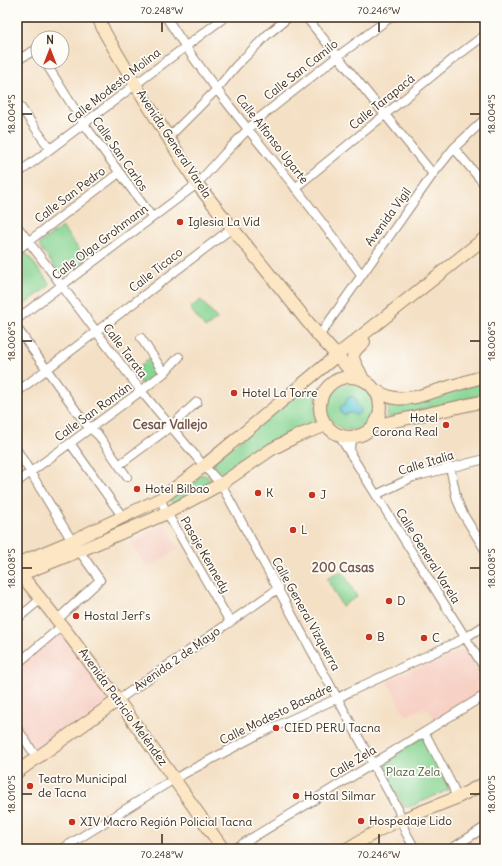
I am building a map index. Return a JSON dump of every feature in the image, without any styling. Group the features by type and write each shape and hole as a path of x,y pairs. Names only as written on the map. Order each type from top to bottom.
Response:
{"street":[{"name":"Avenida General Varela","path":"98,17 105,33 135,84 198,184 319,336 336,356 360,379"},
{"name":"Calle Alfonso Ugarte","path":"166,17 185,46 247,129 295,188 361,274"},
{"name":"Calle Modesto Molina","path":"17,174 225,17"},
{"path":"169,137 217,89 236,66 268,34 289,17"},
{"path":"306,17 433,174"},
{"name":"Calle San Camilo","path":"198,184 247,129 258,119 338,56 391,17"},
{"name":"Calle Tarapacá","path":"295,188 453,59 485,35"},
{"path":"17,60 30,54"},
{"name":"Calle San Carlos","path":"50,70 84,124 152,217"},
{"path":"17,102 50,149"},
{"name":"Avenida Vigil","path":"319,336 361,274 433,174 454,148 485,119"},
{"path":"454,148 485,185"},
{"name":"Calle San Pedro","path":"17,250 119,173"},
{"name":"Calle Olga Grohmann","path":"17,319 198,184"},
{"name":"Calle Tarata","path":"17,226 141,391 170,427 221,484"},
{"name":"Calle Ticaco","path":"17,392 232,228"},
{"path":"18,571 72,541 160,499 204,466 336,356 485,238"},
{"path":"360,379 354,361 353,354 355,350 410,304 434,279"},
{"path":"17,328 85,423 99,436 127,477"},
{"path":"140,338 164,373"},
{"path":"336,356 332,383 325,391 321,402 321,414 327,425 338,434 349,437 355,436 362,434 373,426 485,401"},
{"name":"Calle San Román","path":"17,482 141,391 164,373 179,358"},
{"path":"375,390 389,397 406,399 485,376"},
{"path":"299,388 332,383 344,378 360,379 370,384 379,397 380,413 373,426"},
{"path":"119,465 170,427 197,402"},
{"path":"18,571 79,551 167,513 221,484 272,449 297,436 327,425"},
{"name":"Calle General Varela","path":"338,434 485,669"},
{"path":"351,456 350,446 355,436"},
{"path":"70,443 122,516"},
{"path":"17,450 72,541 100,580 17,664"},
{"name":"Calle Italia","path":"376,495 408,479 485,459"},
{"path":"450,467 457,500 463,514 485,550"},
{"name":"Calle General Vizquerra","path":"221,484 398,809 405,831 415,849"},
{"name":"Pasaje Kennedy","path":"160,499 230,622"},
{"name":"Avenida Patricio Meléndez","path":"18,571 60,622 118,700 223,849"},
{"name":"Avenida 2 de Mayo","path":"17,772 279,588"},
{"path":"17,619 41,599"},
{"name":"Calle Modesto Basadre","path":"62,849 174,778 261,733 465,638 485,625"},
{"name":"Calle Zela","path":"234,849 424,734 485,695"},
{"path":"17,728 37,758"},
{"path":"424,734 453,787 456,798"},
{"path":"347,849 402,819 456,798 485,783"},
{"path":"451,849 485,826"}],"shaded area":[{"path":"164,524 179,549 147,568 129,541"},
{"path":"63,625 118,700 37,758 17,728 17,664"},
{"path":"461,650 465,650 482,678 475,683 480,693 434,720 428,709 423,708 406,716 387,681 448,654 453,655"}],"green space":[{"path":"62,227 87,260 65,276 62,276 40,248 40,243"},
{"path":"25,253 49,283 49,286 24,305 17,295 17,260"},
{"path":"201,300 217,319 205,328 190,308"},
{"path":"149,358 160,373 143,386 133,374"},
{"path":"483,382 485,396 483,397 482,395 386,418 388,404 403,406"},
{"path":"350,384 363,388 369,394 373,407 369,420 363,426 350,430 337,426 331,420 327,407 331,394 337,388"},
{"path":"318,391 315,405 317,419 274,441 222,474 211,463 299,393"},
{"path":"201,474 209,478 212,485 174,503 169,500"},
{"path":"342,571 357,597 342,606 327,579"},
{"name":"Plaza Zela","path":"424,737 450,789 410,807 404,807 380,764"}],"water":[{"path":"352,396 356,399 356,404 361,409 361,412 356,415 350,413 345,415 341,413 340,407 345,405 347,398"}],"place":[{"name":"Iglesia La Vid","path":"180,222"},
{"name":"Hotel La Torre","path":"234,393"},
{"name":"Hotel Corona Real","path":"446,425"},
{"name":"Hotel Bilbao","path":"137,489"},
{"name":"K","path":"258,493"},
{"name":"J","path":"312,495"},
{"name":"L","path":"293,530"},
{"name":"D","path":"389,601"},
{"name":"Hostal Jerf's","path":"76,616"},
{"name":"B","path":"369,637"},
{"name":"C","path":"424,638"},
{"name":"CIED PERU Tacna","path":"276,728"},
{"name":"Teatro Municipal de Tacna","path":"30,786"},
{"name":"Hostal Silmar","path":"296,796"},
{"name":"Hospedaje Lido","path":"361,821"},
{"name":"XIV Macro Región Policial Tacna","path":"72,822"}],"district":[{"name":"Cesar Vallejo","path":"170,424"},
{"name":"200 Casas","path":"343,567"}]}
